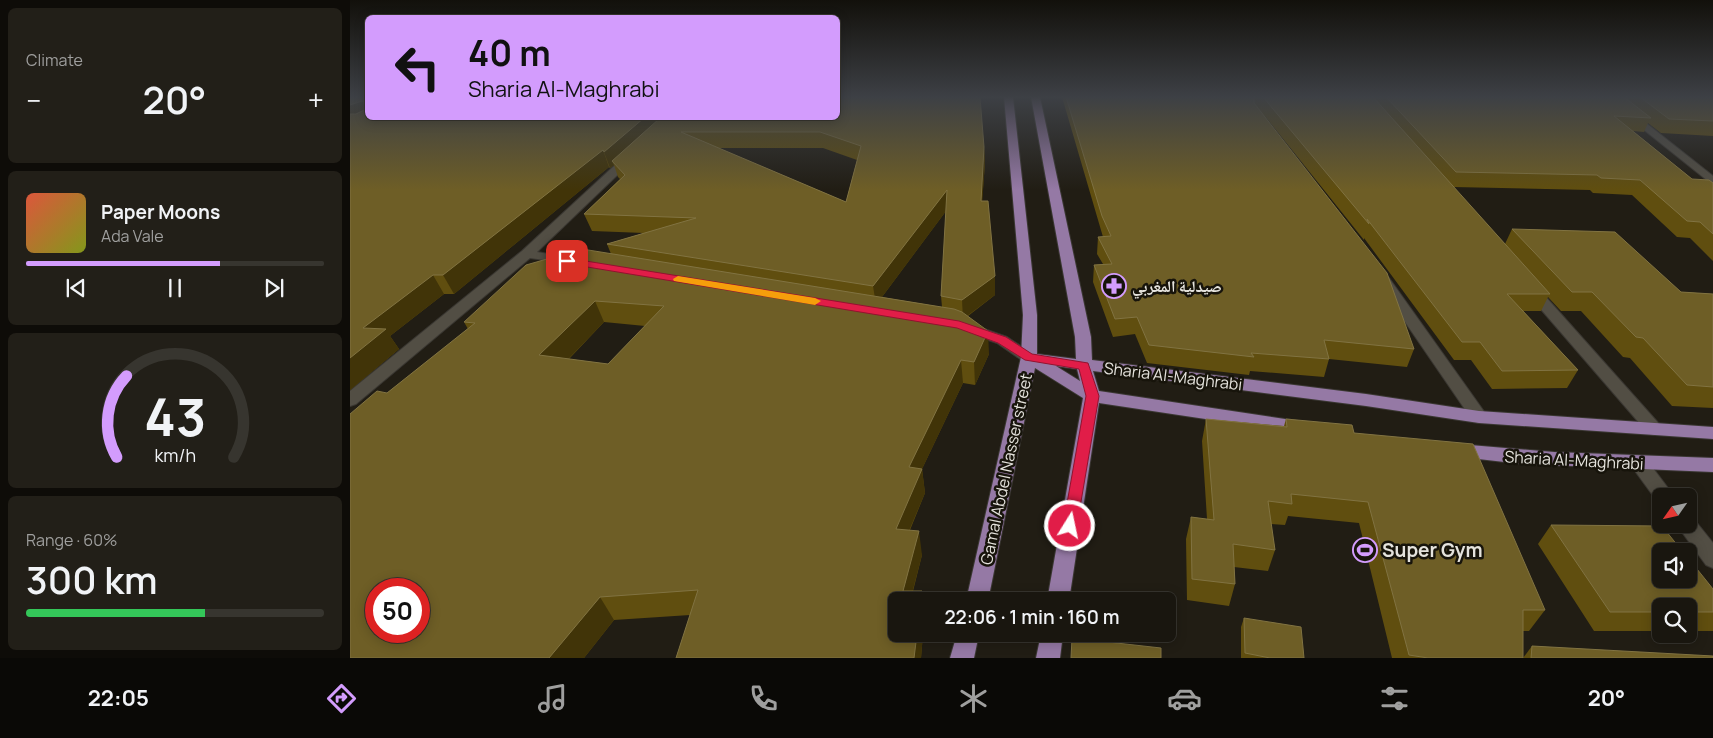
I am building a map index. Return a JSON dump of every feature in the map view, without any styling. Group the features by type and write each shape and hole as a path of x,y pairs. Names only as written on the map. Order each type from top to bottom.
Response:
{"main road":[{"name":"Gamal Abdel Nasser street","path":"979,592 1029,357 1030,315 1011,128"},
{"path":"1041,128 1083,337 1084,366 1092,396 1059,592"},
{"name":"Sharia Al-Maghrabi","path":"1029,357 1084,366 1366,400 1479,417 1713,433"},
{"name":"Sharia Al-Maghrabi","path":"1029,357 1092,396 1319,430"},
{"name":"Sharia Al-Maghrabi","path":"1445,449 1484,455 1639,464 1713,465"},
{"path":"962,658 966,642"},
{"path":"1048,658 1051,642"}],"street":[{"path":"1645,128 1713,182"},
{"path":"350,400 527,254 644,145"},
{"path":"527,254 586,264"},
{"path":"1374,266 1479,417"},
{"path":"1525,282 1654,429"},
{"path":"959,325 1002,340 1029,357"},
{"path":"1639,464 1658,488"},
{"path":"1693,533 1713,559"}],"building":[{"path":"350,128 633,128 604,152 603,150 443,275 433,275 363,328 386,329 350,358"},
{"path":"649,128 982,128 984,147 981,201 988,201 995,276 962,300 941,296 947,190 873,286 607,244 696,218 584,214 625,175 612,161","holes":["681,132 820,132 861,146 846,202"]},
{"path":"1075,128 1273,128 1387,273 1414,349 1324,340 1329,359 1251,353 1254,357 1149,345 1137,317 1115,319 1094,265 1112,264 1098,237 1111,236 1102,216"},
{"path":"1289,128 1401,128 1550,294 1507,294 1578,370 1502,371 1480,342 1462,342 1367,219 1369,224"},
{"path":"1415,128 1628,128 1692,179 1709,180 1713,183 1713,234 1700,222 1687,221 1640,180 1601,178 1597,175 1456,172"},
{"path":"1512,229 1615,232 1681,292 1713,294 1713,387 1687,385 1643,338 1636,337 1592,292 1572,292"},
{"path":"582,249 954,309 962,312 988,331 974,362 961,360 909,467 922,469 896,529 919,531 903,591 922,592 888,592 888,642 916,642 914,658 676,658 698,590 600,597 549,658 350,658 350,414 377,391 387,393 475,323 464,322 526,265","holes":["595,301 664,306 608,364 539,355"]},
{"path":"1206,419 1287,427 1286,419 1352,425 1354,433 1473,444 1545,610 1523,610 1523,658 1428,658 1409,655 1368,502 1291,494 1292,504 1268,501 1275,550 1233,544 1235,584 1192,579 1191,517 1214,520"},
{"path":"1551,525 1652,526 1652,533 1668,533 1676,543 1652,543 1652,588 1697,588 1697,569 1713,589 1713,612 1697,612 1697,598 1652,598 1652,612 1610,612"},
{"path":"1244,618 1301,627 1304,658 1270,658 1245,653"},
{"path":"1072,642 1108,642 1161,648 1161,658 1071,658"},
{"path":"1532,646 1713,656 1713,658 1531,658"}],"slow traffic":[{"path":"678,279 815,301"}],"place":[{"name":"صيدلية المغربي","path":"1114,286"},
{"name":"Super Gym","path":"1365,550"}],"route":[{"path":"567,261 959,325 1002,340 1029,357 1084,366 1092,396 1070,526"}]}
